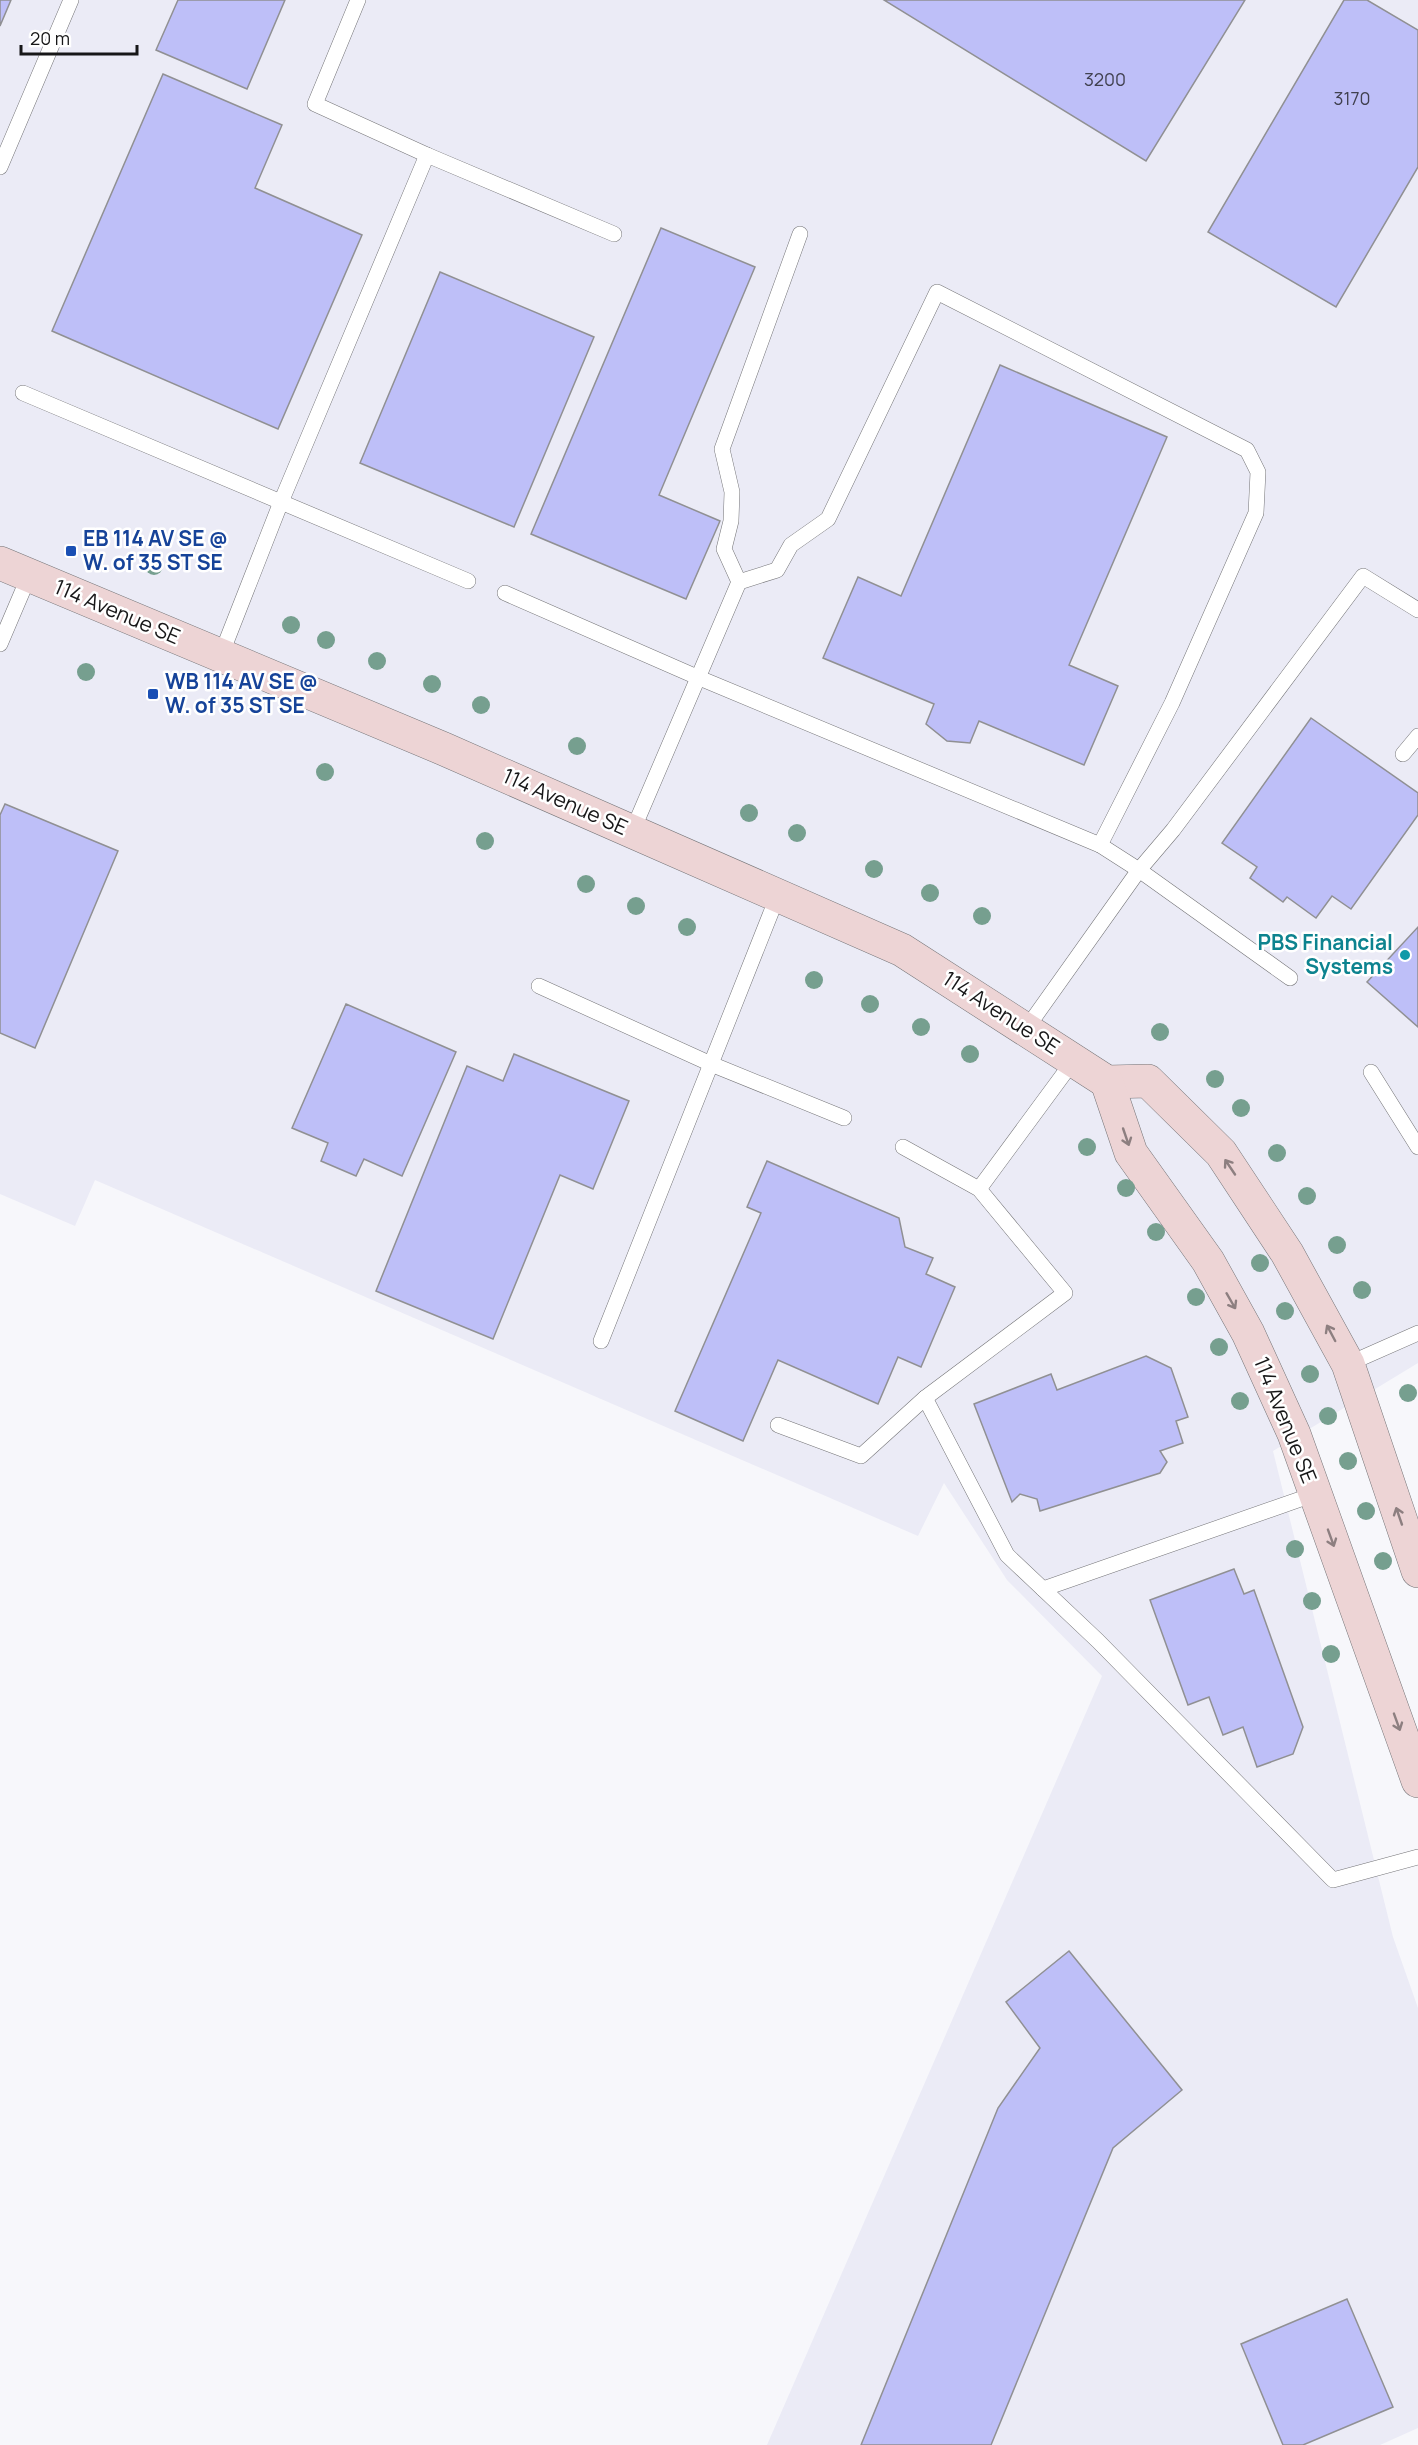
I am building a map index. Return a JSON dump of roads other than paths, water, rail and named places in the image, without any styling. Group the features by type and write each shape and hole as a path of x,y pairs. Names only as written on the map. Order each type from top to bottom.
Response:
{"main road":[{"name":"114 Avenue SE","path":"15,570 444,749 902,950 1107,1082 1131,1153 1208,1261 1248,1333 1294,1434 1418,1781"},
{"path":"1107,1082 1148,1081 1221,1153 1287,1252 1347,1364 1418,1571"}],"lane":[{"path":"0,167 71,0"},
{"path":"358,0 315,104 427,155 614,234"},
{"path":"221,655 281,502 427,155"},
{"path":"632,832 739,582 724,549 730,520 732,492 722,449 800,234"},
{"path":"739,582 777,570 791,545 828,519 937,292 1247,450 1258,472 1256,513 1172,703 1100,845"},
{"path":"23,393 468,581"},
{"path":"0,644 15,570"},
{"path":"1026,1029 1139,870 1173,830 1363,576 1418,610"},
{"path":"505,593 697,677 1100,845 1139,870 1290,978"},
{"path":"1403,754 1418,736"},
{"path":"601,1341 778,895"},
{"path":"538,986 711,1064 844,1118"},
{"path":"979,1189 1074,1060"},
{"path":"1371,1072 1418,1147"},
{"path":"778,1425 861,1456 925,1398 1065,1293 979,1189 903,1147"},
{"path":"1347,1364 1418,1333"},
{"path":"925,1398 1007,1555 1098,1641 1333,1880 1418,1857"},
{"path":"1042,1588 1315,1494"}],"place":[{"name":"EB 114 AV SE @ W. of 35 ST SE","path":"71,551"},
{"name":"WB 114 AV SE @ W. of 35 ST SE","path":"153,694"},
{"name":"PBS Financial Systems","path":"1405,955"}]}
